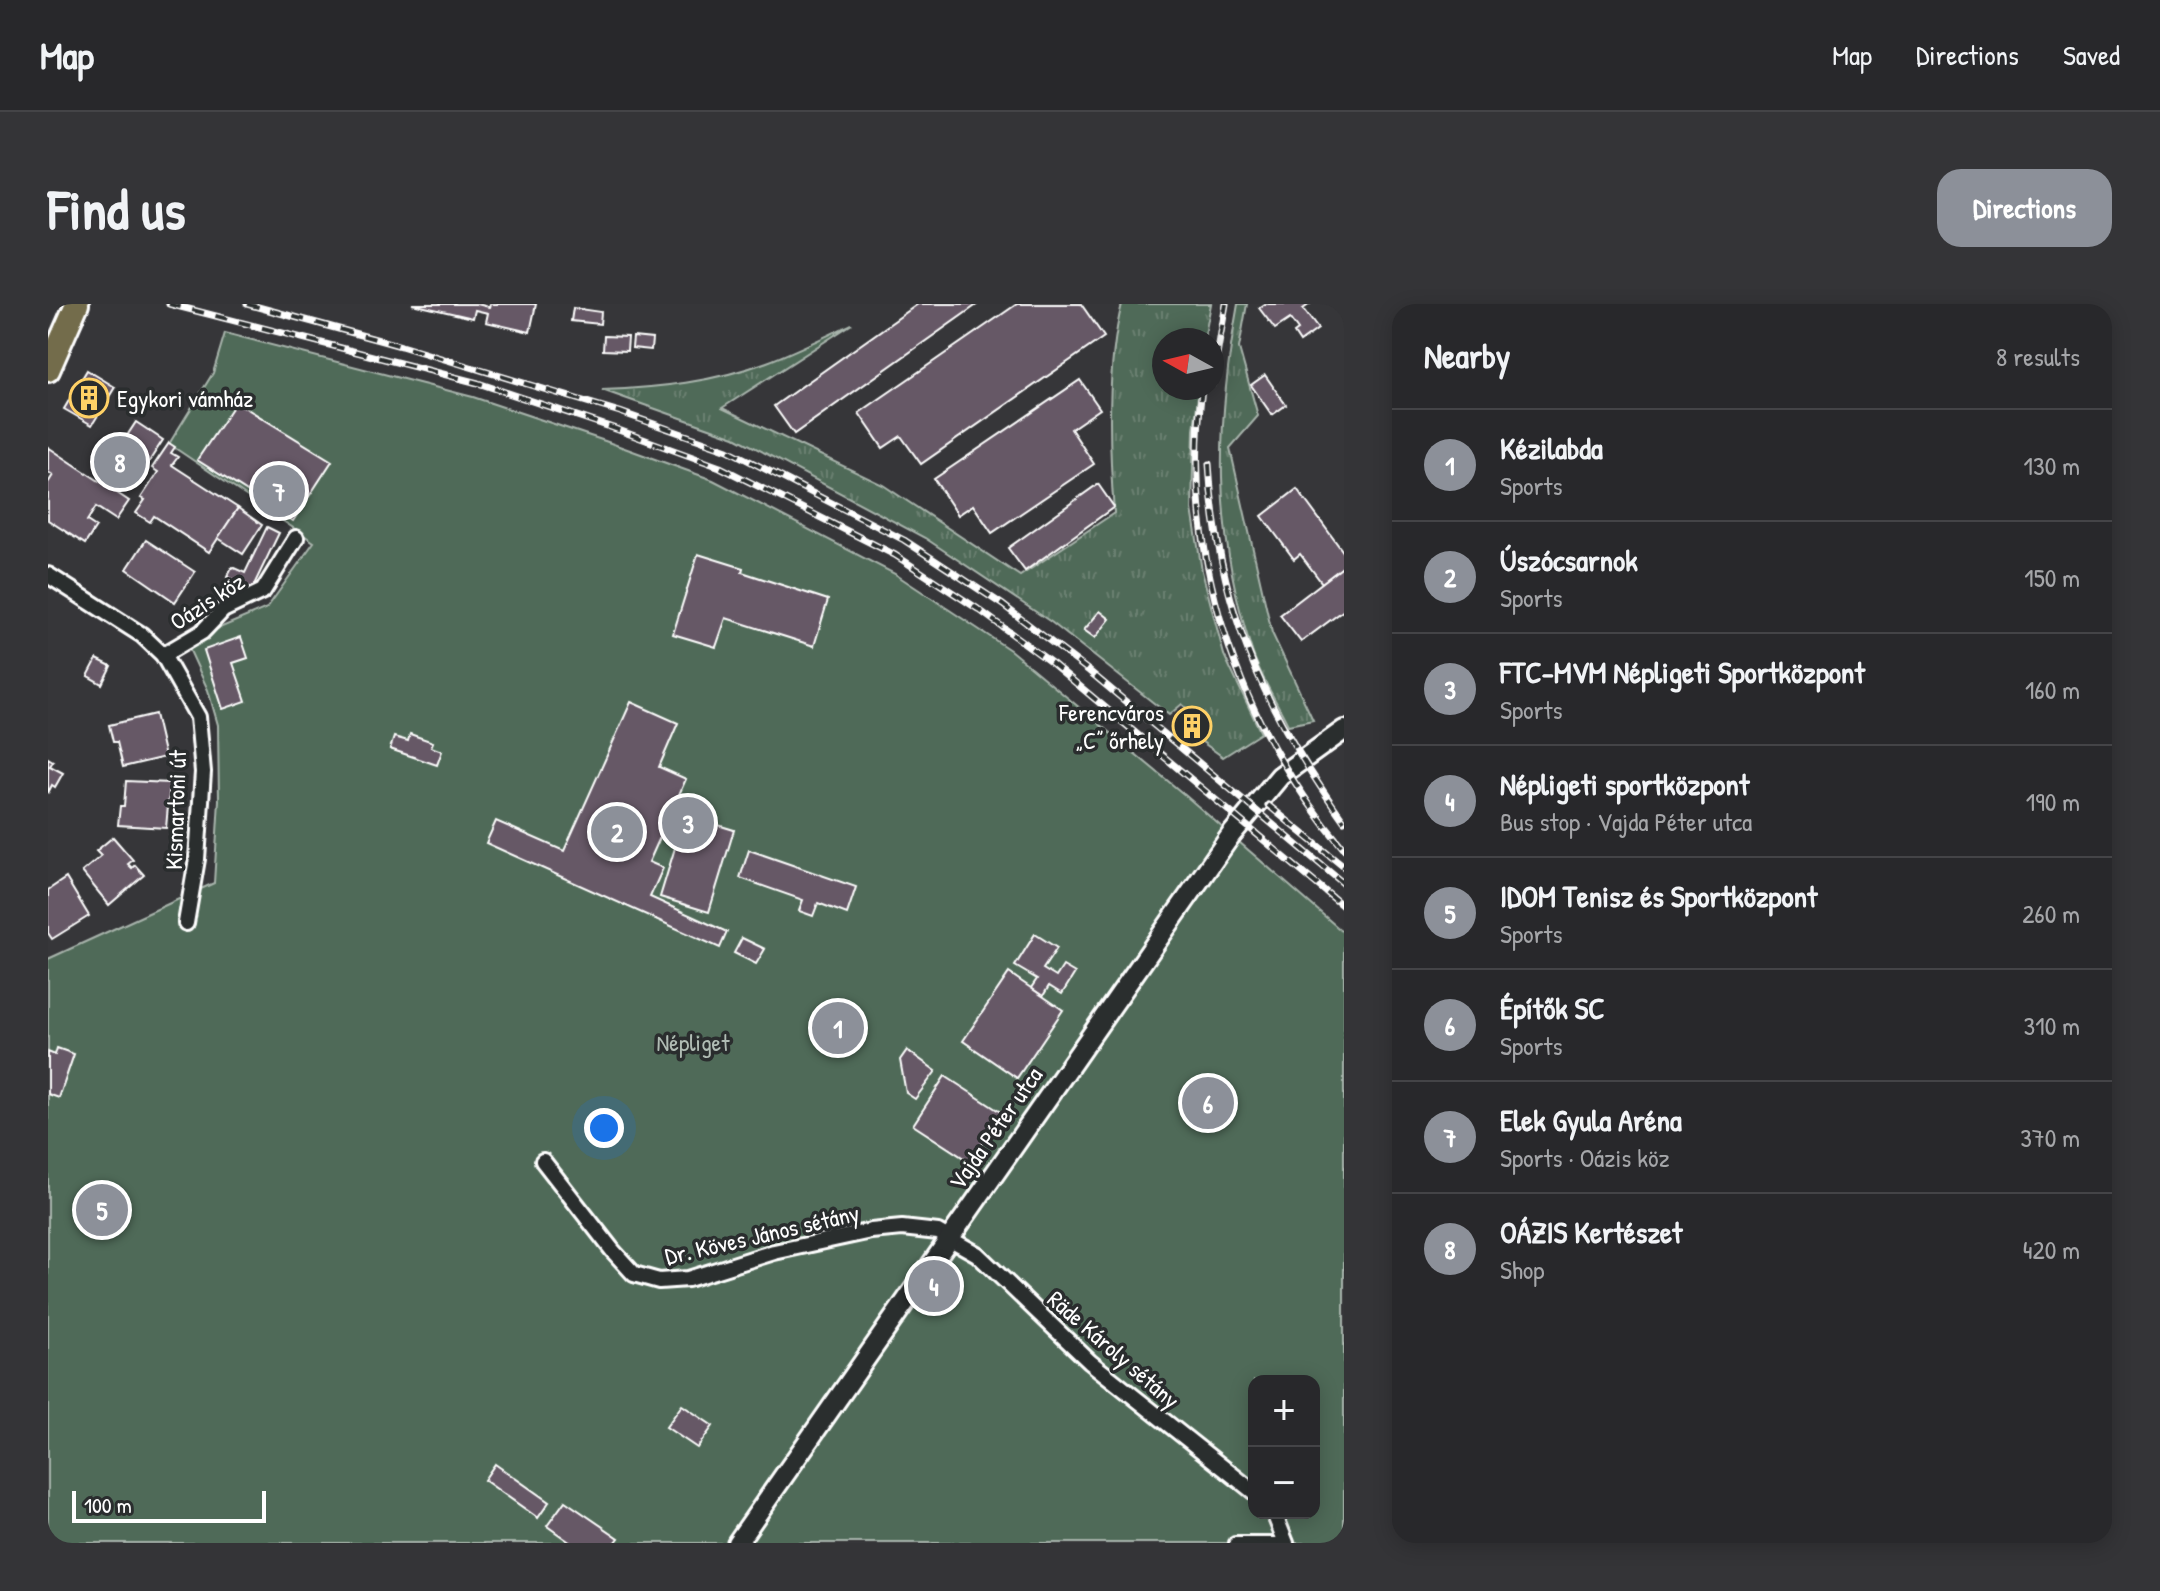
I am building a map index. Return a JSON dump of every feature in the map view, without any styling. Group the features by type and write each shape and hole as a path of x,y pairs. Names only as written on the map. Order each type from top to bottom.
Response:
{"main road":[{"path":"48,370 77,304"}],"street":[{"name":"Oázis köz","path":"163,655 202,632 223,610 263,591 296,538"},
{"name":"Kismartoni út","path":"48,575 134,628 163,655 198,717 203,772 197,859 186,923"},
{"name":"Vajda Péter utca","path":"737,1543 1231,835 1280,776 1344,730"},
{"name":"Dr. Köves János sétány","path":"543,1161 634,1274 659,1281 688,1279 774,1252 886,1228 923,1228 948,1238"},
{"name":"Räde Károly sétány","path":"948,1238 977,1254 1090,1362 1248,1487"},
{"path":"1235,1543 1286,1543 1276,1519"}],"green space":[{"path":"1122,304 1211,304 1206,328 1152,328 1152,400 1198,400 1192,509 1202,571 1224,655 1261,733 1223,757 1198,739 1206,727 1182,704 1169,715 1051,622 925,538 735,437 602,390 665,386 727,375 778,358 852,324 722,408 883,485 1020,576 1114,513 1110,435 1111,381"},
{"path":"1238,304 1247,304 1239,348 1258,416 1230,448 1272,633 1313,720 1288,725 1254,658 1239,605 1224,519 1222,435"},
{"name":"Népliget","path":"225,333 473,397 713,480 895,574 1010,650 1344,933 1344,1543 48,1543 48,959 214,883 219,800 218,725 208,690 186,642 267,608 314,542 169,444 213,373"}],"building":[{"path":"412,304 477,304 489,307 490,304 536,304 530,332 486,322 488,313 475,310 473,318"},
{"path":"918,304 978,304 794,434 774,406"},
{"path":"1017,304 1081,304 1104,337 921,464 901,436 883,448 859,413"},
{"path":"1265,304 1310,304 1303,309 1318,329 1300,342 1294,333 1298,330 1290,319 1275,329 1259,308"},
{"path":"573,308 601,312 600,324 571,321"},
{"path":"604,336 628,337 627,351 603,350"},
{"path":"633,337 652,339 651,350 632,348"},
{"name":"Egykori vámház","path":"87,370 115,387 92,425 64,409"},
{"path":"1265,375 1286,405 1272,415 1251,385"},
{"path":"1080,380 1100,409 1071,429 1094,464 992,533 973,505 958,515 934,479"},
{"path":"236,402 332,461 293,521 197,460"},
{"path":"136,422 163,440 146,466 119,448"},
{"path":"169,443 175,447 171,453 178,457 172,465 238,508 209,552 154,516 150,522 136,513 145,500 141,498 158,472 152,468"},
{"path":"48,447 129,501 116,520 96,507 87,521 96,527 85,544 48,520 48,483 53,475 48,472"},
{"path":"1098,484 1114,507 1025,571 1008,548"},
{"path":"1297,489 1344,553 1344,566 1322,583 1300,554 1294,559 1262,516"},
{"path":"238,508 262,525 243,554 218,538"},
{"path":"267,527 279,533 252,589 227,577 232,567 245,573"},
{"path":"146,540 195,572 175,602 127,569"},
{"path":"698,554 828,600 814,646 726,618 716,647 673,634"},
{"path":"1344,566 1344,610 1301,642 1280,615"},
{"path":"1100,611 1110,619 1095,638 1084,630"},
{"path":"241,637 248,658 233,663 246,701 223,709 204,650"},
{"path":"97,659 111,666 102,684 88,676"},
{"path":"631,702 678,723 659,767 686,779 649,862 663,868 650,897 727,932 720,948 486,843 496,821 564,851"},
{"path":"155,714 165,757 123,767 109,725"},
{"name":"Ferencváros „C” őrhely","path":"1190,716 1202,727 1194,736 1182,726"},
{"path":"410,734 433,742 431,747 442,751 437,765 390,749 394,737 408,741"},
{"path":"48,758 53,761 50,766 63,773 48,793"},
{"path":"126,781 170,783 166,828 118,825 120,806 124,806"},
{"path":"685,815 734,830 709,912 660,897"},
{"path":"113,837 133,860 128,864 132,868 135,865 144,875 109,905 82,872 101,856 96,851"},
{"path":"749,850 856,887 847,914 818,903 813,916 799,911 803,900 740,878"},
{"path":"66,878 89,916 52,939 48,933 48,890"},
{"path":"1035,934 1057,948 1043,969 1056,977 1063,966 1075,973 1062,994 1049,986 1043,996 1031,988 1037,979 1015,966"},
{"path":"742,938 765,949 756,964 734,953"},
{"path":"1009,973 1063,1010 1017,1078 963,1041"},
{"path":"57,1048 74,1054 59,1098 48,1094 48,1052 55,1055"},
{"path":"907,1050 936,1071 915,1099 906,1093 900,1060"},
{"path":"945,1076 1002,1113 970,1162 913,1125"},
{"path":"682,1405 713,1426 697,1448 666,1427"},
{"path":"495,1464 549,1502 538,1518 484,1480"},
{"path":"565,1501 619,1538 615,1543 571,1543 547,1526"}],"tram line":[{"path":"48,315 53,304"}],"railway":[{"path":"169,304 478,383 613,428 720,467 895,555 978,609 1053,664 1344,907"},
{"path":"247,304 401,346 620,412 728,450 904,540 1003,605 1089,671 1344,884"},
{"path":"1222,328 1226,304"},
{"path":"1201,400 1198,451 1200,512 1209,574 1225,633 1246,691 1273,746 1306,799 1344,849"},
{"path":"1209,464 1222,563 1249,653 1289,737 1344,821"},
{"path":"1268,805 1344,867"}],"place":[{"name":"Egykori vámház","path":"89,398"},
{"name":"OÁZIS Kertészet","path":"120,462"},
{"name":"Elek Gyula Aréna","path":"279,491"},
{"name":"Ferencváros „C” őrhely","path":"1192,726"},
{"name":"FTC-MVM Népligeti Sportközpont","path":"688,823"},
{"name":"Úszócsarnok","path":"617,832"},
{"name":"Kézilabda","path":"838,1028"},
{"name":"Építők SC","path":"1208,1103"},
{"name":"IDOM Tenisz és Sportközpont","path":"102,1210"},
{"name":"Népligeti sportközpont","path":"934,1286"}]}
